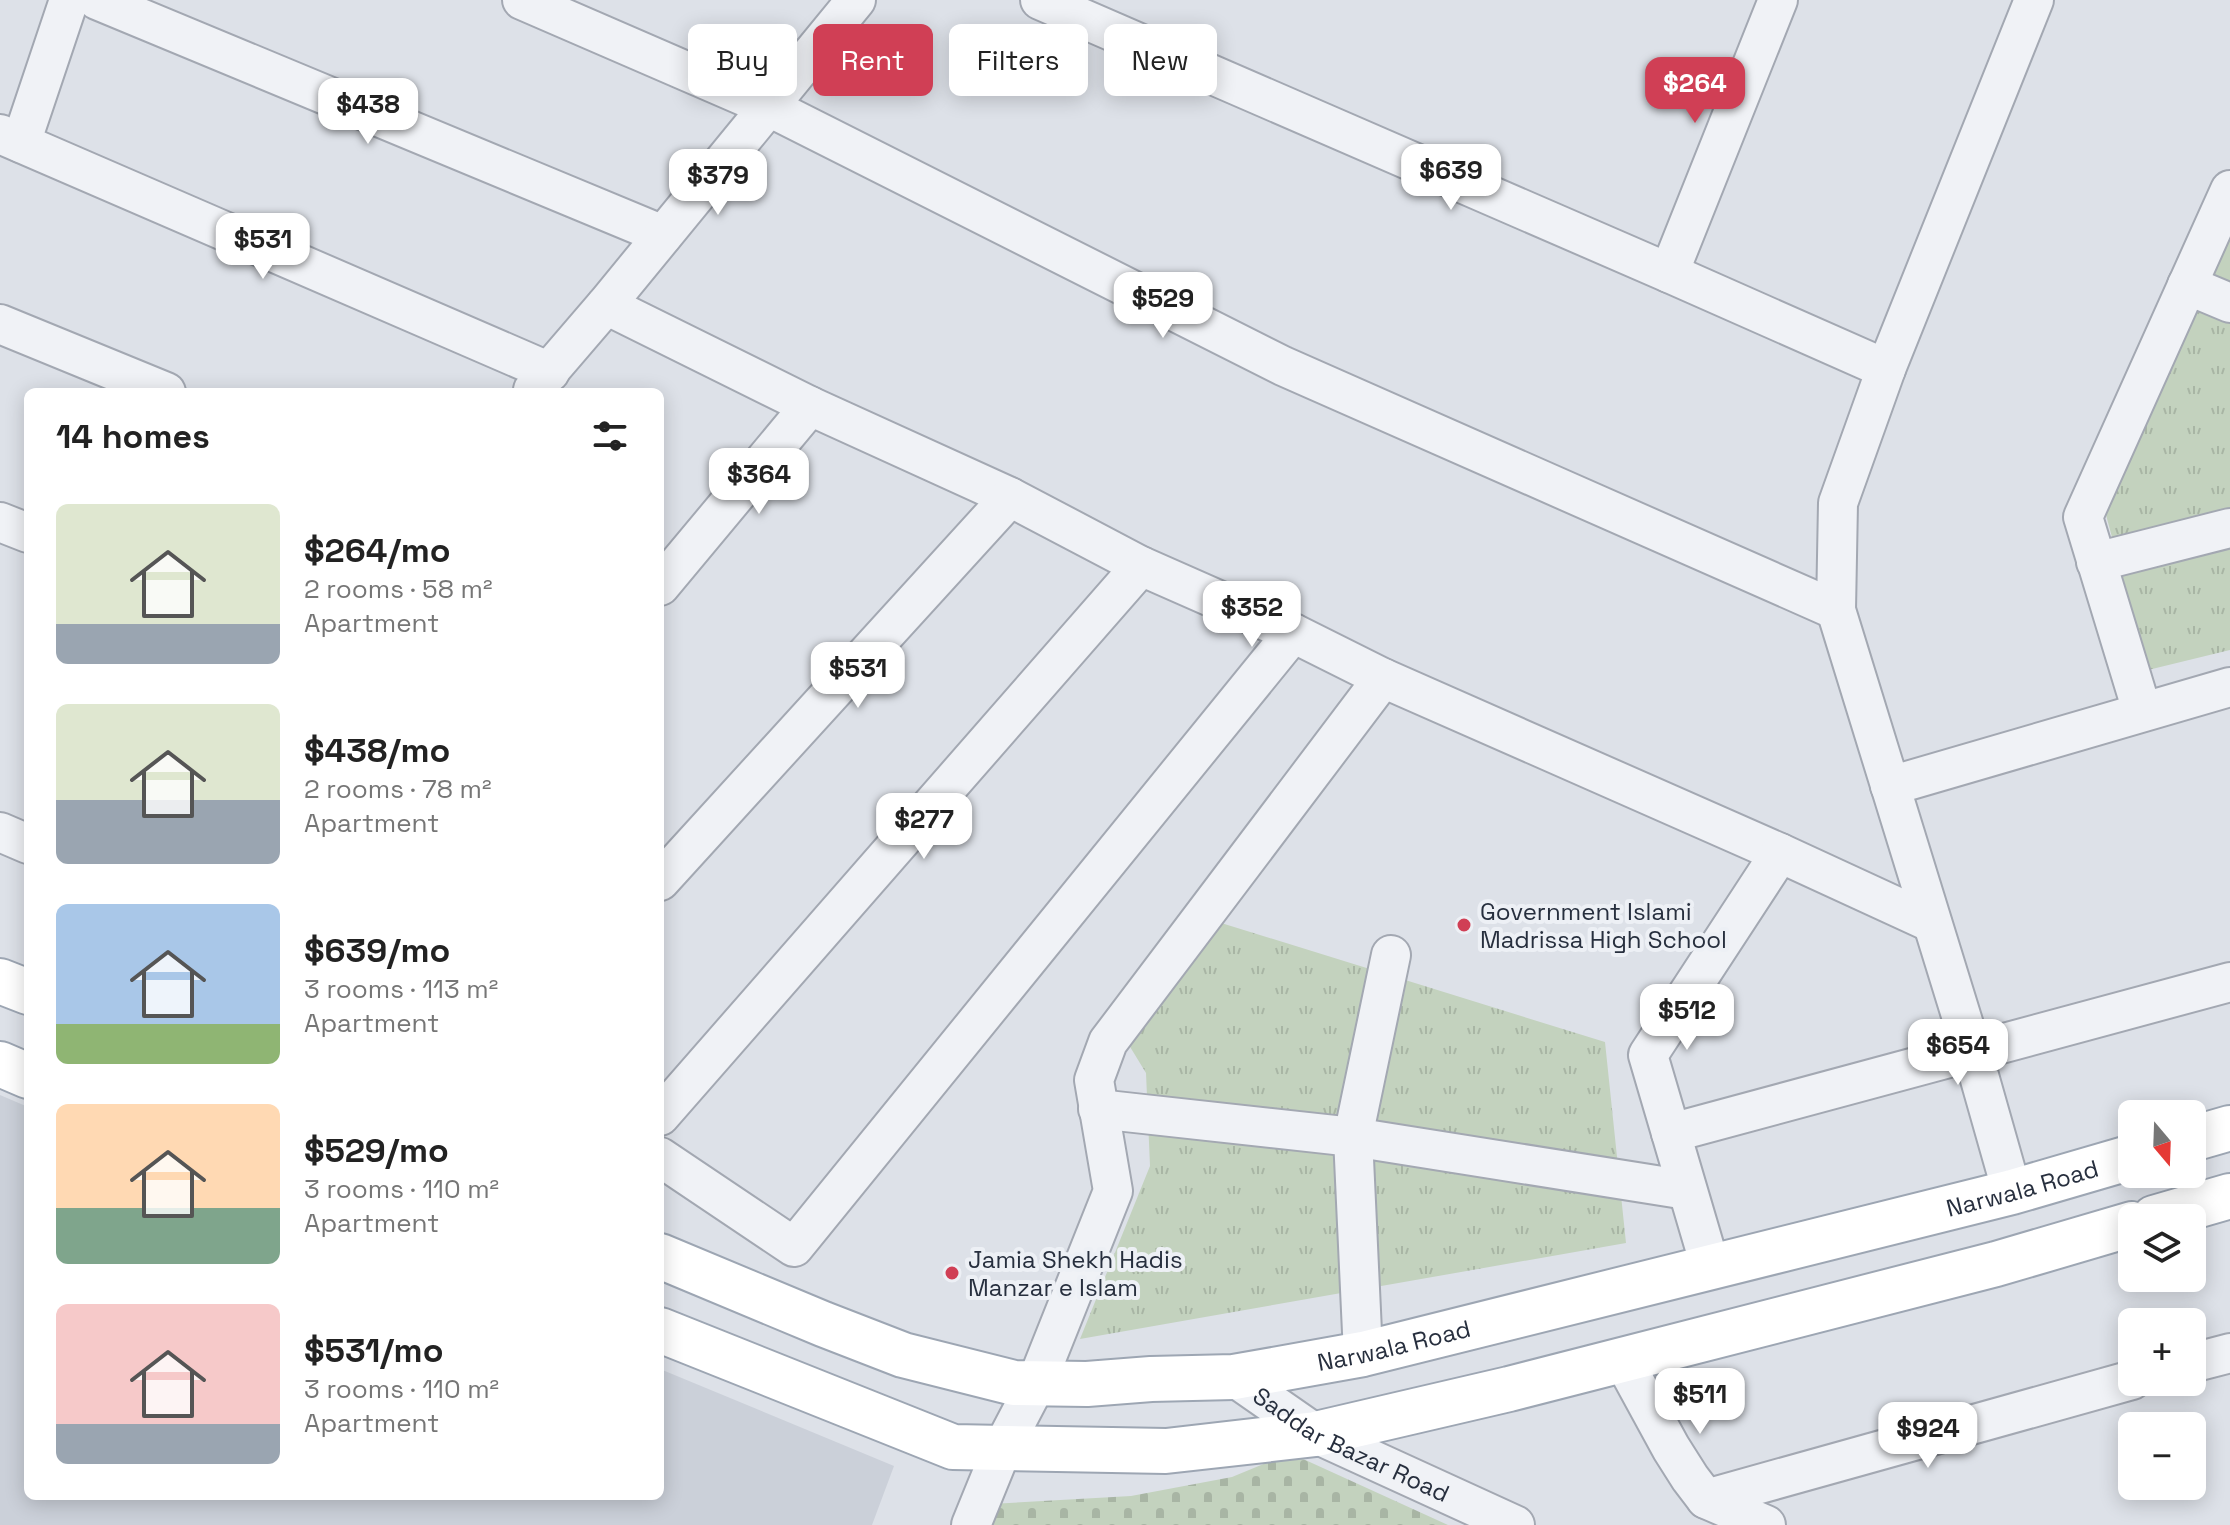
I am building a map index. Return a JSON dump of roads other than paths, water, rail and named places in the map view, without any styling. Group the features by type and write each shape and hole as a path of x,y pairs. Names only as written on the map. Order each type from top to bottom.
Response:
{"main road":[{"path":"0,981 24,990"},
{"path":"0,1064 24,1074"},
{"path":"2206,1135 2230,1128"},
{"name":"Narwala Road","path":"664,1258 903,1355 1014,1383 1234,1377 1363,1354 1711,1269 2012,1192 2118,1161"},
{"path":"2202,1204 2230,1196"},
{"path":"664,1332 953,1447 1166,1451 1316,1434 1509,1389 1996,1264 2118,1228"}],"street":[{"path":"69,0 11,138 540,382 856,0"},
{"path":"97,0 663,235"},
{"path":"522,0 769,107 1283,366 1836,610"},
{"path":"1040,0 1886,369"},
{"path":"1669,273 1778,0"},
{"path":"2012,1192 1972,1051 1836,610 1838,503 1886,369 2034,0"},
{"path":"2142,711 2083,517 2230,190"},
{"path":"2187,285 2230,303"},
{"path":"606,305 810,406 1010,497 1141,566 1293,633 1383,678 1932,923"},
{"path":"0,324 156,388"},
{"path":"664,581 810,406"},
{"path":"664,877 1010,497"},
{"path":"0,522 24,531"},
{"path":"2096,562 2230,528"},
{"path":"664,1111 1141,566"},
{"path":"664,1160 794,1247 1293,633"},
{"path":"971,1525 1002,1449 1036,1384 1113,1191 1094,1080 1108,1042 1383,678"},
{"path":"1890,786 2230,687"},
{"path":"0,832 24,842"},
{"path":"1711,1269 1648,1055 1780,853"},
{"path":"1363,1354 1353,1137 1391,955"},
{"path":"1671,1133 2230,982"},
{"path":"1098,1109 1353,1137 1687,1190"},
{"path":"2206,1359 2230,1353"},
{"path":"1623,1360 1671,1448 1706,1499 1766,1525"},
{"name":"Saddar Bazar Road","path":"1234,1377 1316,1434 1515,1525"},
{"path":"1706,1499 2118,1384"}],"place":[{"name":"Government Islami Madrissa High School","path":"1464,925"},
{"name":"Jamia Shekh Hadis Manzar e Islam","path":"952,1273"}]}
